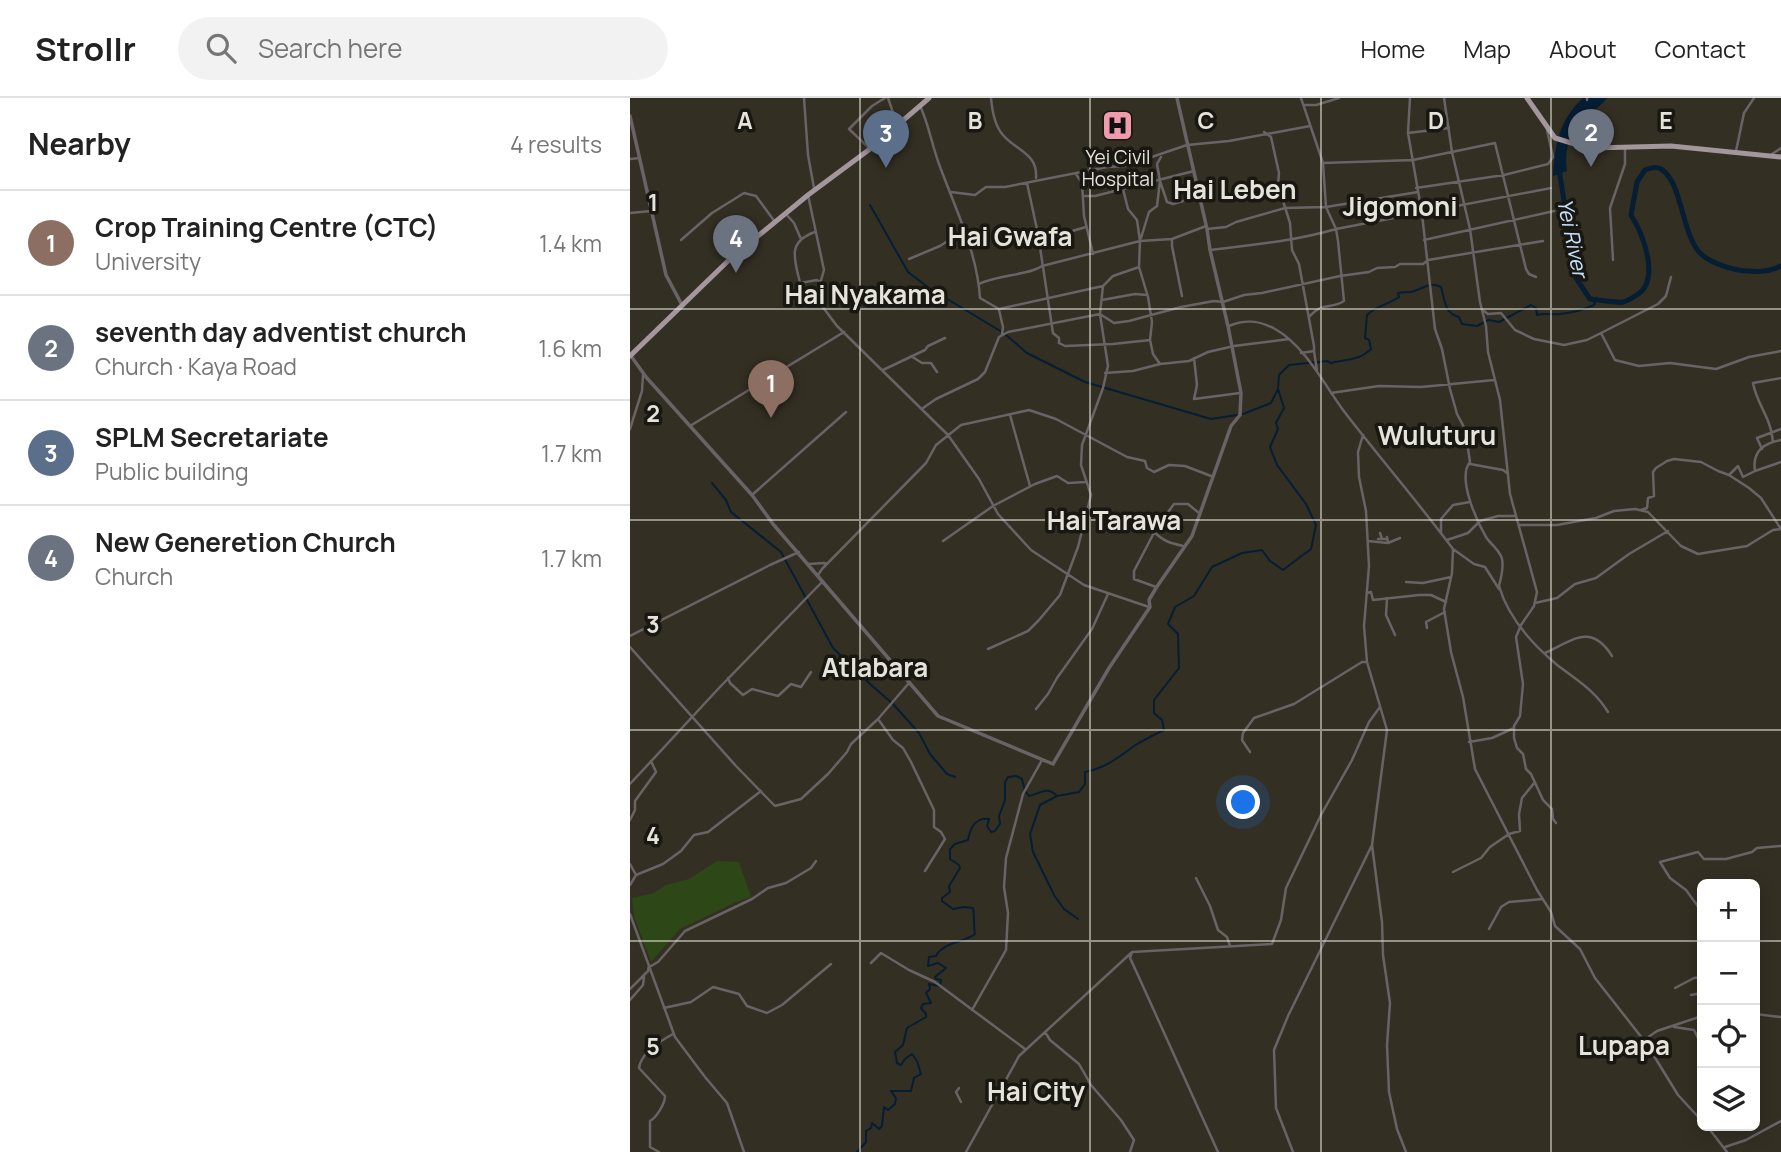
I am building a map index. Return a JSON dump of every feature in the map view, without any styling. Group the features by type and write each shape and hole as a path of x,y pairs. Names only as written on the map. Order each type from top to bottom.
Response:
{"main road":[{"path":"1527,98 1555,138 1573,144 1593,148 1671,146 1781,157"},
{"path":"630,356 730,259 814,190 870,149 927,99"}],"street":[{"path":"804,98 808,155 814,190"},
{"path":"870,149 849,129 872,106 886,98 898,126"},
{"path":"991,98 996,124 1002,135 1020,146 1031,159 1037,174 1036,179"},
{"path":"630,356 752,495 761,510 938,716 1053,764 1109,668 1150,607 1149,600 1156,587 1192,536 1230,426 1240,415 1241,393 1233,347 1177,98"},
{"path":"1301,98 1323,163 1326,207 1336,229 1344,301 1341,304 1322,306 1308,317"},
{"path":"1304,105 1316,105 1339,98"},
{"path":"1410,98 1408,133 1422,214 1435,329 1457,414 1465,429 1470,464"},
{"path":"1444,98 1452,152 1470,229 1488,352 1506,444 1507,473 1537,593 1535,603 1521,625 1516,643 1523,684 1520,716 1514,728 1516,745 1526,769 1544,800 1552,808 1556,823"},
{"path":"1736,152 1744,113 1754,98"},
{"path":"919,105 974,256 980,298 999,309 1103,286 1113,276 1139,267"},
{"path":"630,116 666,275 681,305"},
{"path":"951,192 975,195 986,187 1027,183 1036,179 1125,166 1162,156 1187,145 1229,141 1310,125"},
{"path":"979,284 992,278 1036,271 1042,266 1140,241 1172,239 1207,228 1226,227 1285,208 1326,207 1460,180 1504,175 1550,163 1552,154 1546,127"},
{"path":"1408,133 1449,128"},
{"path":"1264,132 1271,137 1279,173 1278,185 1292,238 1292,250 1298,264 1317,371"},
{"path":"1323,163 1413,160 1495,143 1527,272 1536,277"},
{"path":"1613,260 1610,208 1625,164 1625,147"},
{"path":"1769,156 1781,148"},
{"path":"1162,156 1157,164 1167,202"},
{"path":"630,159 640,158"},
{"path":"1081,179 1085,171"},
{"path":"1084,196 1095,197 1194,171"},
{"path":"1075,173 1081,179 1086,227 1093,254"},
{"path":"1157,205 1160,181"},
{"path":"1027,183 1051,323 1059,343 1065,346 1104,345 1150,340"},
{"path":"1210,250 1306,238 1336,229 1551,188"},
{"path":"1124,189 1128,209 1137,220 1140,241 1139,267 1147,295 1150,340 1153,354 1160,364"},
{"path":"681,240 712,213 744,194 751,193 756,196 775,222"},
{"path":"808,195 824,270 818,291 822,306 844,332 948,435 979,479 993,506 1031,550 1084,585 1150,607"},
{"path":"1140,241 1149,212 1157,205 1167,202 1173,204 1200,196"},
{"path":"630,213 652,211"},
{"path":"1424,240 1554,211"},
{"path":"785,213 794,223 801,239"},
{"path":"1038,238 1086,227"},
{"path":"909,259 940,246 964,230"},
{"path":"815,232 801,239 794,253 799,282 821,282"},
{"path":"1172,239 1182,296"},
{"path":"1002,335 1100,314 1114,323 1129,321 1340,276 1409,263 1423,264 1428,260 1543,240"},
{"path":"1482,310 1488,314 1501,313 1516,330 1534,339 1564,345 1587,340 1658,304 1666,296 1671,277"},
{"path":"988,649 1033,627 1060,595 1068,576 1091,495 1081,457 1108,366 1100,314 1103,286"},
{"path":"1101,300 1135,294 1147,295"},
{"path":"923,408 978,379 985,372 994,345 1002,335 999,309"},
{"path":"1228,326 1250,320 1274,328 1289,340 1317,371 1363,435 1453,549 1474,564 1485,567 1512,618 1521,625 1530,640 1594,693 1608,712"},
{"path":"690,426 844,332"},
{"path":"1601,333 1615,360 1639,366 1670,363 1716,369 1749,357 1781,351"},
{"path":"883,370 945,338"},
{"path":"1105,373 1133,372 1194,358 1208,352 1289,340"},
{"path":"1301,353 1314,351"},
{"path":"911,356 922,363 931,363 937,372"},
{"path":"1194,358 1197,385 1194,399 1241,393"},
{"path":"630,429 642,391 643,372"},
{"path":"1772,437 1770,421 1753,383 1781,378"},
{"path":"1331,393 1379,386 1421,387 1495,380"},
{"path":"630,408 639,404"},
{"path":"818,575 926,463 932,449 965,424 1029,410 1038,411 1120,454 1145,461 1147,468 1154,471 1169,465 1185,466 1212,476"},
{"path":"752,495 845,412"},
{"path":"1010,415 1031,487"},
{"path":"1755,471 1754,457 1781,429"},
{"path":"1363,435 1358,452 1359,477 1366,511 1369,566 1364,626 1367,662 1387,730 1372,845 1390,1003 1387,1045 1389,1092 1397,1129 1406,1152"},
{"path":"1762,449 1757,438 1772,437 1780,440"},
{"path":"1519,526 1557,525 1622,510 1641,510 1648,512 1681,546 1698,554 1747,546 1773,530 1781,529 1761,498 1730,475 1701,462 1667,461 1653,472 1654,496 1648,498 1647,508 1641,510"},
{"path":"1730,475 1738,466 1743,477 1781,462"},
{"path":"1499,589 1503,562 1500,554 1487,539 1470,502 1464,473 1466,466 1470,464 1507,473"},
{"path":"943,541 993,506 1057,476 1068,483 1086,482"},
{"path":"1441,532 1441,519 1452,505 1470,502"},
{"path":"1156,587 1134,579 1134,571 1154,532 1174,504 1188,505 1199,513"},
{"path":"1447,540 1468,533 1480,522 1498,516 1516,516"},
{"path":"1535,603 1557,597 1576,584 1596,578 1644,544 1668,531"},
{"path":"1154,532 1164,542 1183,546"},
{"path":"1380,533 1384,539"},
{"path":"1368,541 1400,538"},
{"path":"1453,549 1445,612 1475,769 1551,912 1555,926 1580,949 1595,978 1644,1040 1678,1096 1697,1116"},
{"path":"630,636 799,552"},
{"path":"808,564 829,562"},
{"path":"1406,582 1423,583 1451,578"},
{"path":"630,784 823,580"},
{"path":"1367,593 1371,592 1373,600 1431,595 1446,602"},
{"path":"1035,709 1092,629 1108,594"},
{"path":"1387,598 1386,615 1395,635"},
{"path":"1427,628 1426,622 1445,612"},
{"path":"1545,653 1564,643 1590,637 1605,644 1612,656"},
{"path":"630,647 775,806 801,799 828,774 909,682"},
{"path":"1250,752 1242,740 1243,733 1254,718 1294,704 1362,662 1367,662"},
{"path":"728,678 743,695 752,689 778,696 791,684 800,687 811,672"},
{"path":"966,1152 1002,1084 1025,1049 1132,952 1272,944 1281,920 1286,888 1369,722 1380,707"},
{"path":"878,719 892,740 906,753 934,810 934,827 945,839 925,871"},
{"path":"1469,742 1492,738 1514,728"},
{"path":"972,1010 1006,950 1008,921 1003,887 1006,859 1024,793 1042,760"},
{"path":"630,820 635,810 635,801 656,772 651,761"},
{"path":"1453,872 1481,858 1490,846 1509,834 1520,831 1518,814 1522,798 1535,782"},
{"path":"630,885 636,875 663,864 694,835 708,832 761,791"},
{"path":"1293,1152 1276,1108 1274,1050 1372,845"},
{"path":"1697,905 1686,890 1670,878 1660,862 1699,852 1704,859 1726,859 1757,848 1781,846"},
{"path":"630,989 685,931 752,900 768,888 786,883 811,868 816,861"},
{"path":"630,864 636,875"},
{"path":"1196,878 1219,932 1227,937 1230,946"},
{"path":"1489,929 1502,907 1509,902 1542,899"},
{"path":"630,914 673,1034 688,1057 727,1103 744,1152"},
{"path":"1132,952 1130,958 1218,1152"},
{"path":"871,963 881,953 935,982 1025,1049"},
{"path":"664,1008 691,1002 713,987 739,994 747,1006 767,1013 782,1005 831,964"},
{"path":"630,1000 643,985 644,975"},
{"path":"1675,988 1697,978"},
{"path":"1691,995 1697,994"},
{"path":"1760,1015 1781,1017"},
{"path":"1644,1040 1657,1031 1697,1018"},
{"path":"1671,1027 1694,1030 1697,1036"},
{"path":"1045,1032 1079,1065 1091,1085 1121,1120 1134,1140 1130,1152"},
{"path":"659,1152 650,1147 650,1121 664,1103 665,1096 641,1073 639,1065 641,1058 673,1034"},
{"path":"959,1088 956,1092 961,1102"},
{"path":"1726,1147 1746,1140 1781,1121"},
{"path":"1712,1131 1726,1147 1727,1152"}],"green space":[{"path":"717,861 739,862 751,897 680,929 651,962 634,916 632,898 654,893 666,885 689,879"}],"water":[{"path":"1583,98 1608,98 1583,121 1571,137 1566,158 1567,171 1553,176 1555,153 1563,124"}],"waterway":[{"name":"Yei River","path":"1559,169 1576,278 1590,299 1623,302 1644,288 1648,279 1648,256 1631,215 1637,182 1645,170 1653,168 1661,169 1668,175 1678,195 1688,232 1702,255 1717,264 1738,270 1760,271 1781,266"},
{"path":"870,205 908,272 929,288 1002,332"},
{"path":"1243,414 1271,403 1278,389 1279,375 1289,365 1327,361 1331,363 1357,358 1366,353 1371,349 1369,340 1365,338 1367,315 1399,297 1398,293 1437,285 1441,287 1450,312 1459,317 1462,324 1477,326 1489,320 1499,322 1531,305 1536,308 1537,315 1577,311 1594,305 1590,299"},
{"path":"1006,335 1027,353 1085,382 1211,419 1237,415"},
{"path":"1078,919 1064,909 1054,895 1033,852 1030,834 1040,805 1057,796 1079,792 1085,784 1085,772 1105,765 1164,730 1162,720 1154,713 1154,700 1179,668 1178,634 1168,624 1175,607 1194,596 1212,567 1242,553 1262,550 1270,561 1283,570 1311,549 1316,525 1306,504 1277,465 1270,447 1278,429 1276,423 1284,408 1278,389"},
{"path":"712,483 726,500 731,512 781,552 833,648 893,704 919,733 930,754 947,774 955,777"},
{"path":"940,985 941,980 935,977 946,968 938,963 928,966 929,957 936,956 948,945 975,934 973,908 953,909 942,901 950,892 949,886 960,868 950,859 950,849 955,844 968,840 972,828 981,820 989,819 987,826 991,832 995,831 1000,824 999,816 1005,800 1005,782 1008,777 1016,776 1022,779 1029,796 1046,791 1056,795"},
{"path":"857,1152 866,1142 866,1131 871,1128 872,1123 879,1129 882,1126 884,1107 888,1110 895,1104 896,1098 891,1091 911,1091 914,1078 921,1074 912,1054 901,1065 897,1063 895,1052 903,1045 907,1028 926,1017 921,1008 923,1004 931,1003 926,993 930,989 929,984 939,986"}],"place":[{"name":"Yei Civil Hospital","path":"1118,126"},
{"name":"seventh day adventist church","path":"1591,167"},
{"name":"SPLM Secretariate","path":"886,168"},
{"name":"New Generetion Church","path":"736,273"},
{"name":"Crop Training Centre (CTC)","path":"771,418"}],"district":[{"name":"Hai Leben","path":"1235,190"},
{"name":"Jigomoni","path":"1400,207"},
{"name":"Hai Gwafa","path":"1010,237"},
{"name":"Hai Nyakama","path":"865,295"},
{"name":"Wuluturu","path":"1437,436"},
{"name":"Hai Tarawa","path":"1114,521"},
{"name":"Atlabara","path":"875,668"},
{"name":"Lupapa","path":"1624,1046"},
{"name":"Hai City","path":"1036,1092"}]}
